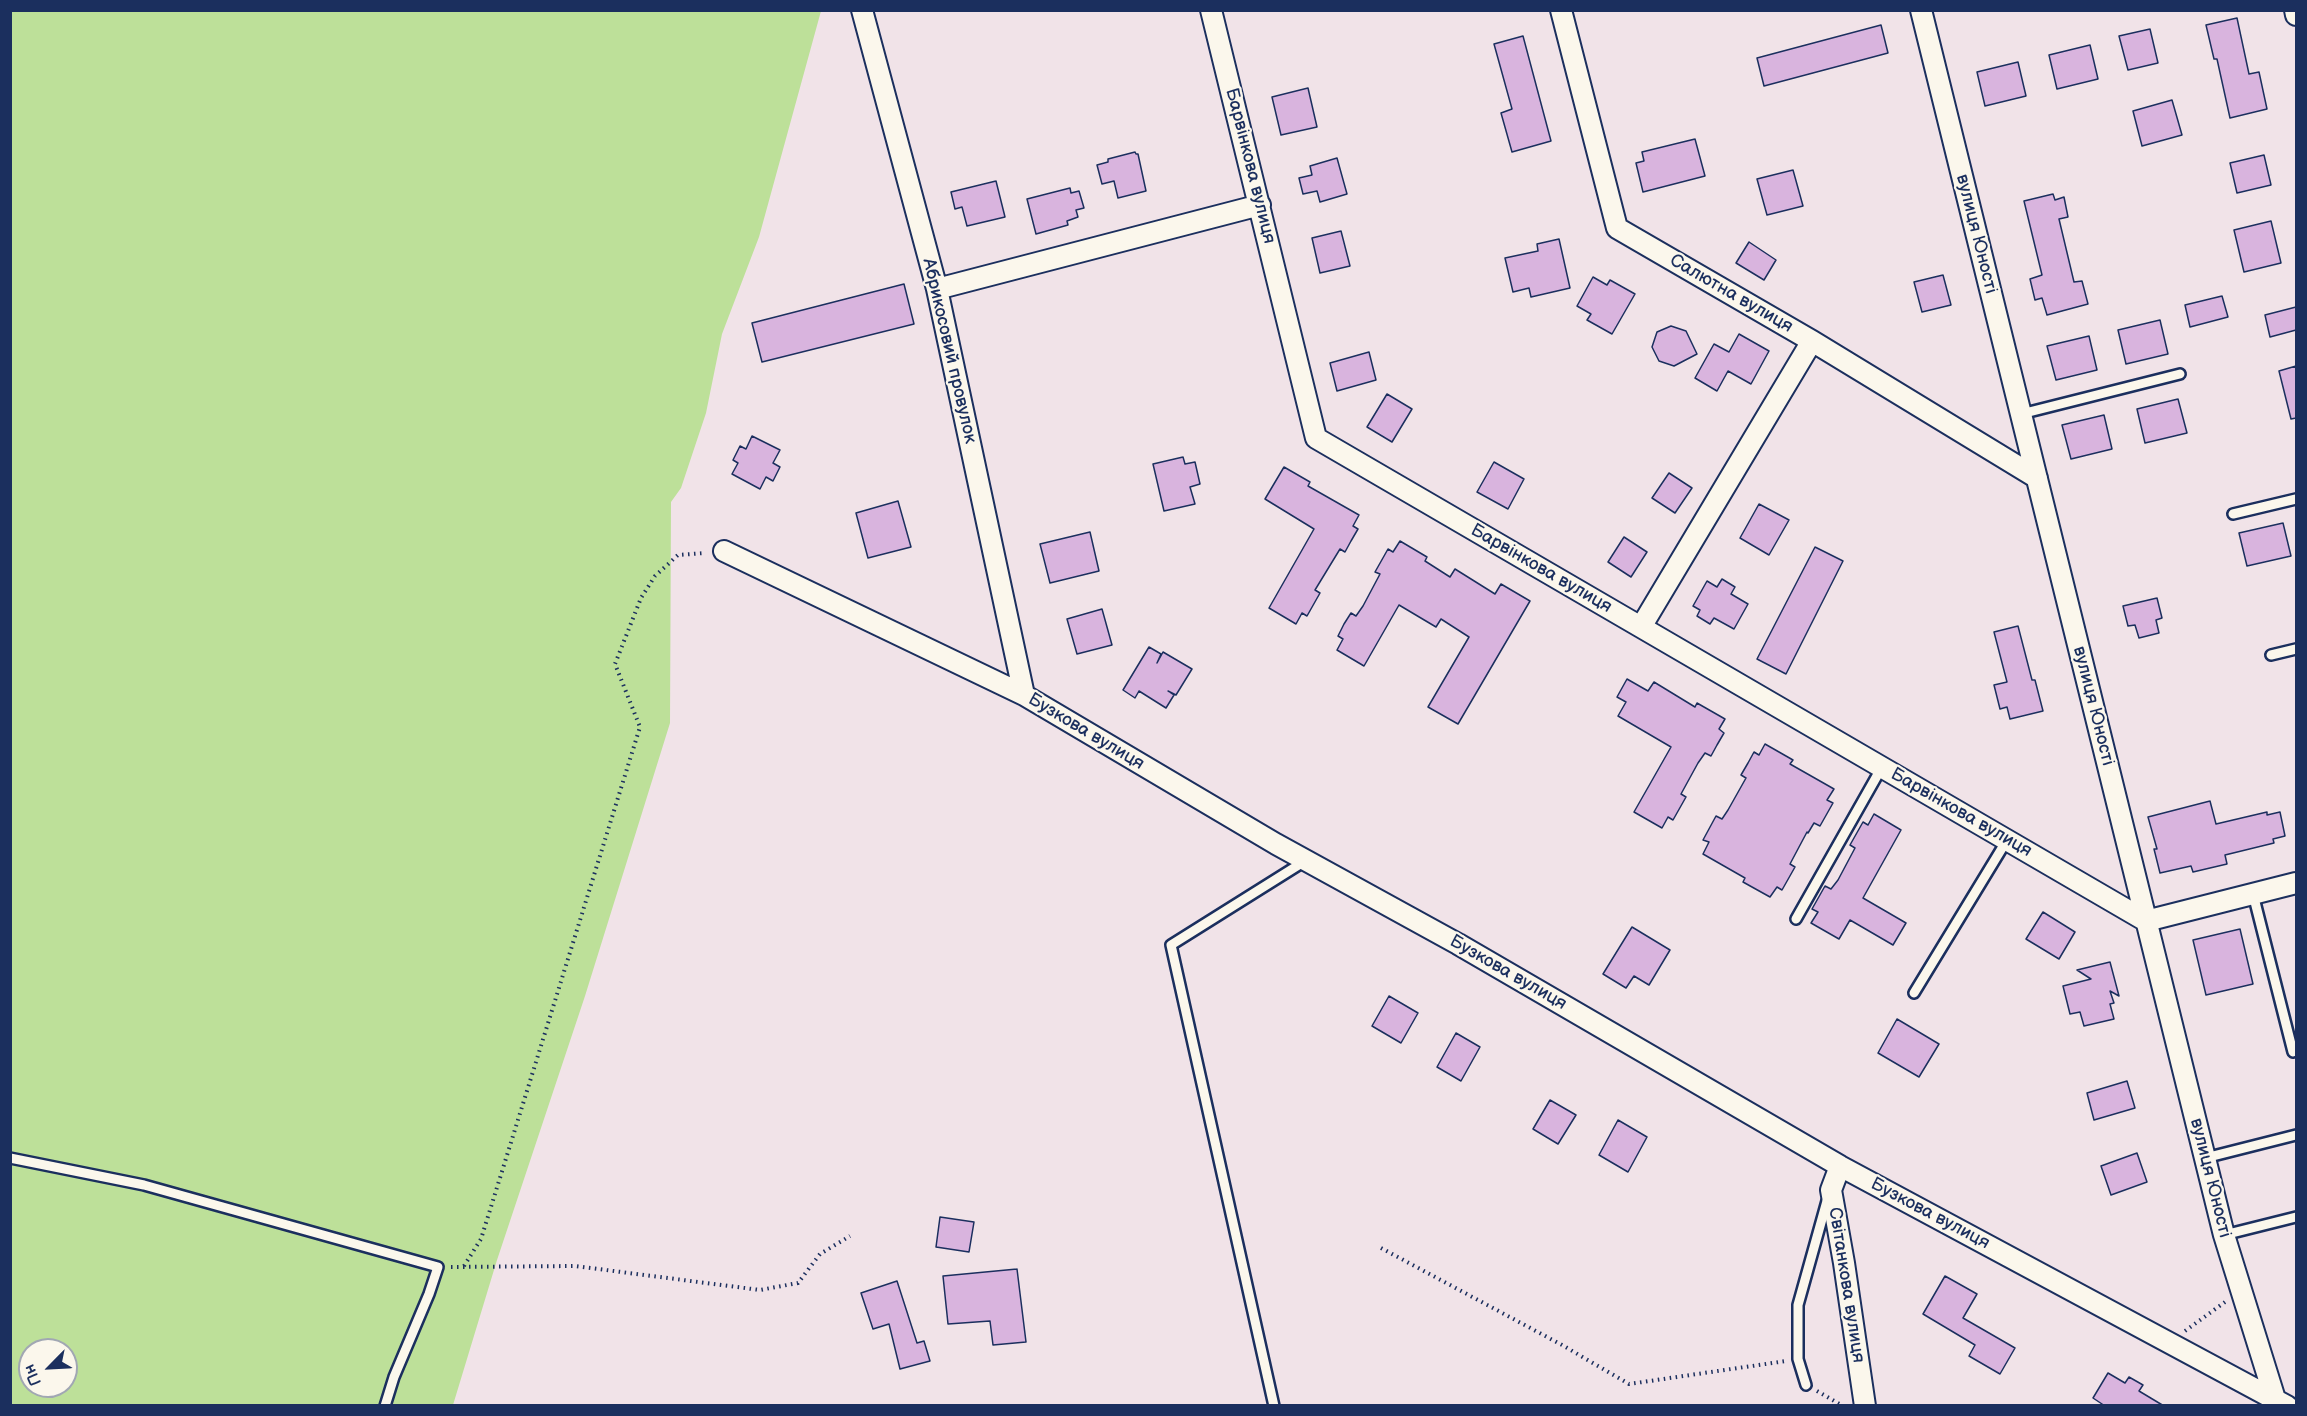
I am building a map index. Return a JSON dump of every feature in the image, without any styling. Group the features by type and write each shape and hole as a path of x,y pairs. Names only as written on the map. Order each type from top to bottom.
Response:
{"street":[{"name":"Абрикосовий провулок","path":"862,10 936,289 1024,695"},
{"name":"Барвінкова вулиця","path":"1211,10 1316,438 2146,921"},
{"name":"Салютна вулиця","path":"1561,10 1617,228 1812,341 2037,478"},
{"name":"вулиця Юності","path":"1921,10 2224,1235 2281,1402"},
{"path":"2295,10 2296,15"},
{"path":"936,289 1260,205"},
{"path":"1641,627 1812,341"},
{"name":"Бузкова вулиця","path":"724,551 1024,695 1306,860 1458,944 1840,1166 2281,1402"},
{"path":"2146,921 2296,884"},
{"name":"Світанкова вулиця","path":"1840,1166 1830,1190 1844,1263 1865,1406"}],"lane":[{"path":"2021,414 2180,374"},
{"path":"2233,514 2296,499"},
{"path":"2271,656 2296,649"},
{"path":"1796,919 1882,767"},
{"path":"1914,993 2007,840"},
{"path":"1274,1406 1171,945 1306,860"},
{"path":"2253,894 2294,1052"},
{"path":"2205,1158 2296,1135"},
{"path":"10,1158 144,1185 438,1267 394,1377 385,1406"},
{"path":"1806,1385 1798,1359 1798,1305 1830,1190"},
{"path":"2224,1235 2296,1217"}],"path":[{"path":"464,1266 481,1239 640,727 615,664 641,598 655,576 678,555 724,551"},
{"path":"438,1267 575,1266 760,1290 798,1283 820,1254 850,1236"},
{"path":"1381,1248 1562,1345 1629,1384 1798,1359"},
{"path":"2169,1342 2242,1290"},
{"path":"1806,1385 1843,1406"}],"green space":[{"path":"10,11 821,11 759,237 722,334 706,413 681,488 671,502 670,723 585,996 497,1260 453,1405 11,1405"}],"building":[{"path":"2237,18 2249,74 2259,72 2267,109 2230,118 2217,59 2214,59 2206,25"},
{"path":"1881,25 1888,53 1764,86 1757,58"},
{"path":"2150,29 2158,63 2128,70 2119,36"},
{"path":"1523,36 1551,141 1512,152 1501,113 1512,109 1494,44"},
{"path":"2090,45 2098,79 2057,89 2049,55"},
{"path":"2018,62 2026,96 1985,106 1977,72"},
{"path":"1308,88 1317,127 1281,135 1272,97"},
{"path":"2172,100 2182,135 2142,146 2133,111"},
{"path":"1695,139 1705,176 1643,192 1636,163 1644,161 1642,152"},
{"path":"1135,152 1138,154 1146,191 1118,198 1114,181 1102,184 1097,165 1108,162 1108,159"},
{"path":"2264,155 2271,185 2237,193 2230,163"},
{"path":"1337,158 1347,194 1320,202 1317,191 1303,194 1299,178 1312,175 1310,166"},
{"path":"1793,170 1803,206 1767,215 1757,179"},
{"path":"996,181 1005,217 967,226 962,207 955,209 951,192"},
{"path":"1070,188 1071,193 1079,191 1084,208 1076,210 1078,217 1067,221 1068,225 1036,234 1027,199"},
{"path":"2053,194 2055,200 2064,197 2068,217 2059,219 2074,282 2082,281 2088,304 2047,315 2042,298 2035,300 2030,279 2042,275 2024,201"},
{"path":"2271,221 2281,263 2244,272 2234,230"},
{"path":"1341,231 1350,266 1320,273 1312,238"},
{"path":"1559,239 1570,288 1531,297 1529,288 1513,292 1505,258 1538,251 1537,244"},
{"path":"1749,242 1776,260 1764,280 1736,263"},
{"path":"1943,275 1951,305 1922,312 1914,282"},
{"path":"1593,277 1607,285 1610,280 1635,294 1612,334 1587,320 1591,314 1577,306"},
{"path":"904,284 914,324 762,362 752,323"},
{"path":"2222,296 2228,317 2190,327 2185,305"},
{"path":"2296,307 2296,330 2270,337 2265,315"},
{"path":"2160,320 2168,354 2126,364 2118,330"},
{"path":"1671,326 1686,331 1697,354 1674,366 1659,361 1652,347 1657,332"},
{"path":"1739,334 1769,351 1751,384 1728,371 1717,391 1695,378 1714,344 1729,352"},
{"path":"2089,336 2097,370 2056,380 2047,346"},
{"path":"1369,352 1376,380 1337,391 1330,363"},
{"path":"2296,366 2296,418 2291,419 2279,371"},
{"path":"1387,394 1412,409 1392,442 1367,427"},
{"path":"2178,399 2187,433 2145,443 2137,409"},
{"path":"2104,415 2112,449 2071,459 2062,425"},
{"path":"752,436 780,450 773,463 780,467 773,481 766,477 760,489 732,474 738,463 733,460 740,446 746,449"},
{"path":"1183,457 1185,464 1195,462 1200,484 1190,487 1195,504 1164,511 1153,464"},
{"path":"1494,462 1524,479 1508,509 1477,492"},
{"path":"1284,467 1310,482 1308,486 1359,515 1353,526 1358,529 1345,552 1340,549 1315,590 1320,593 1307,616 1302,613 1296,624 1269,608 1314,529 1265,499"},
{"path":"1669,473 1692,488 1675,513 1652,498"},
{"path":"898,501 911,547 868,558 856,513"},
{"path":"1759,504 1789,520 1769,555 1740,538"},
{"path":"2283,523 2291,556 2247,566 2239,533"},
{"path":"1090,532 1099,571 1050,583 1040,544"},
{"path":"1624,537 1647,552 1631,577 1608,562"},
{"path":"1400,541 1427,557 1425,561 1450,577 1455,569 1495,594 1501,584 1530,601 1458,724 1428,707 1469,637 1441,619 1436,627 1399,605 1364,666 1337,650 1343,639 1338,636 1344,624 1351,613 1356,616 1363,606 1380,574 1375,572 1388,549 1393,552"},
{"path":"1815,547 1843,561 1786,674 1757,659"},
{"path":"1722,579 1735,587 1731,594 1748,604 1734,629 1714,618 1710,624 1697,616 1700,610 1693,606 1707,581 1717,587"},
{"path":"2157,598 2162,618 2156,620 2159,633 2139,638 2135,625 2128,626 2123,606"},
{"path":"1102,609 1112,645 1077,654 1067,619"},
{"path":"2018,626 2032,680 2035,680 2043,711 2010,719 2007,707 2000,709 1994,685 2007,682 1994,632"},
{"path":"1149,647 1161,654 1157,663 1163,652 1192,669 1176,695 1168,691 1174,695 1166,708 1139,691 1135,698 1123,690"},
{"path":"1627,679 1648,691 1654,682 1695,707 1697,703 1725,719 1719,729 1724,733 1711,756 1705,753 1698,763 1681,794 1686,797 1673,820 1668,817 1662,828 1634,812 1671,747 1618,716 1626,702 1617,697"},
{"path":"1765,744 1793,760 1790,764 1834,789 1827,800 1833,803 1820,826 1814,823 1807,832 1790,864 1795,867 1782,890 1777,887 1770,897 1743,882 1745,878 1703,854 1709,842 1703,840 1716,816 1722,819 1746,778 1741,775 1754,752 1759,755"},
{"path":"2210,801 2216,824 2267,812 2267,815 2280,812 2285,836 2273,839 2274,843 2225,855 2227,864 2193,872 2191,866 2160,873 2154,849 2157,849 2148,817"},
{"path":"1874,814 1901,830 1863,898 1906,923 1893,945 1850,920 1839,939 1811,923 1818,912 1812,909 1825,886 1831,889 1838,880 1855,848 1850,845 1863,822 1868,825"},
{"path":"2043,912 2075,932 2059,959 2026,939"},
{"path":"1632,927 1670,950 1649,985 1634,976 1626,988 1603,974"},
{"path":"2240,929 2253,984 2206,995 2193,940"},
{"path":"2110,962 2119,996 2110,991 2114,1003 2110,1004 2114,1019 2084,1026 2080,1012 2070,1014 2063,986 2091,979 2077,970"},
{"path":"1389,996 1418,1013 1401,1043 1372,1026"},
{"path":"1897,1019 1939,1044 1919,1077 1878,1053"},
{"path":"1456,1033 1480,1047 1461,1081 1437,1067"},
{"path":"2127,1081 2135,1108 2094,1120 2087,1093"},
{"path":"1550,1100 1576,1115 1558,1144 1533,1129"},
{"path":"1618,1120 1647,1137 1628,1172 1599,1155"},
{"path":"2137,1153 2147,1182 2111,1195 2101,1166"},
{"path":"940,1217 974,1222 969,1252 936,1247"},
{"path":"1017,1269 1026,1342 993,1345 990,1321 948,1324 943,1276"},
{"path":"1945,1276 1977,1294 1963,1318 2015,1348 2000,1374 1969,1356 1975,1345 1923,1314"},
{"path":"897,1281 917,1343 924,1341 930,1361 900,1369 889,1324 873,1329 861,1293"},
{"path":"2108,1373 2125,1383 2129,1377 2143,1385 2139,1391 2164,1406 2105,1406 2093,1398"}]}
